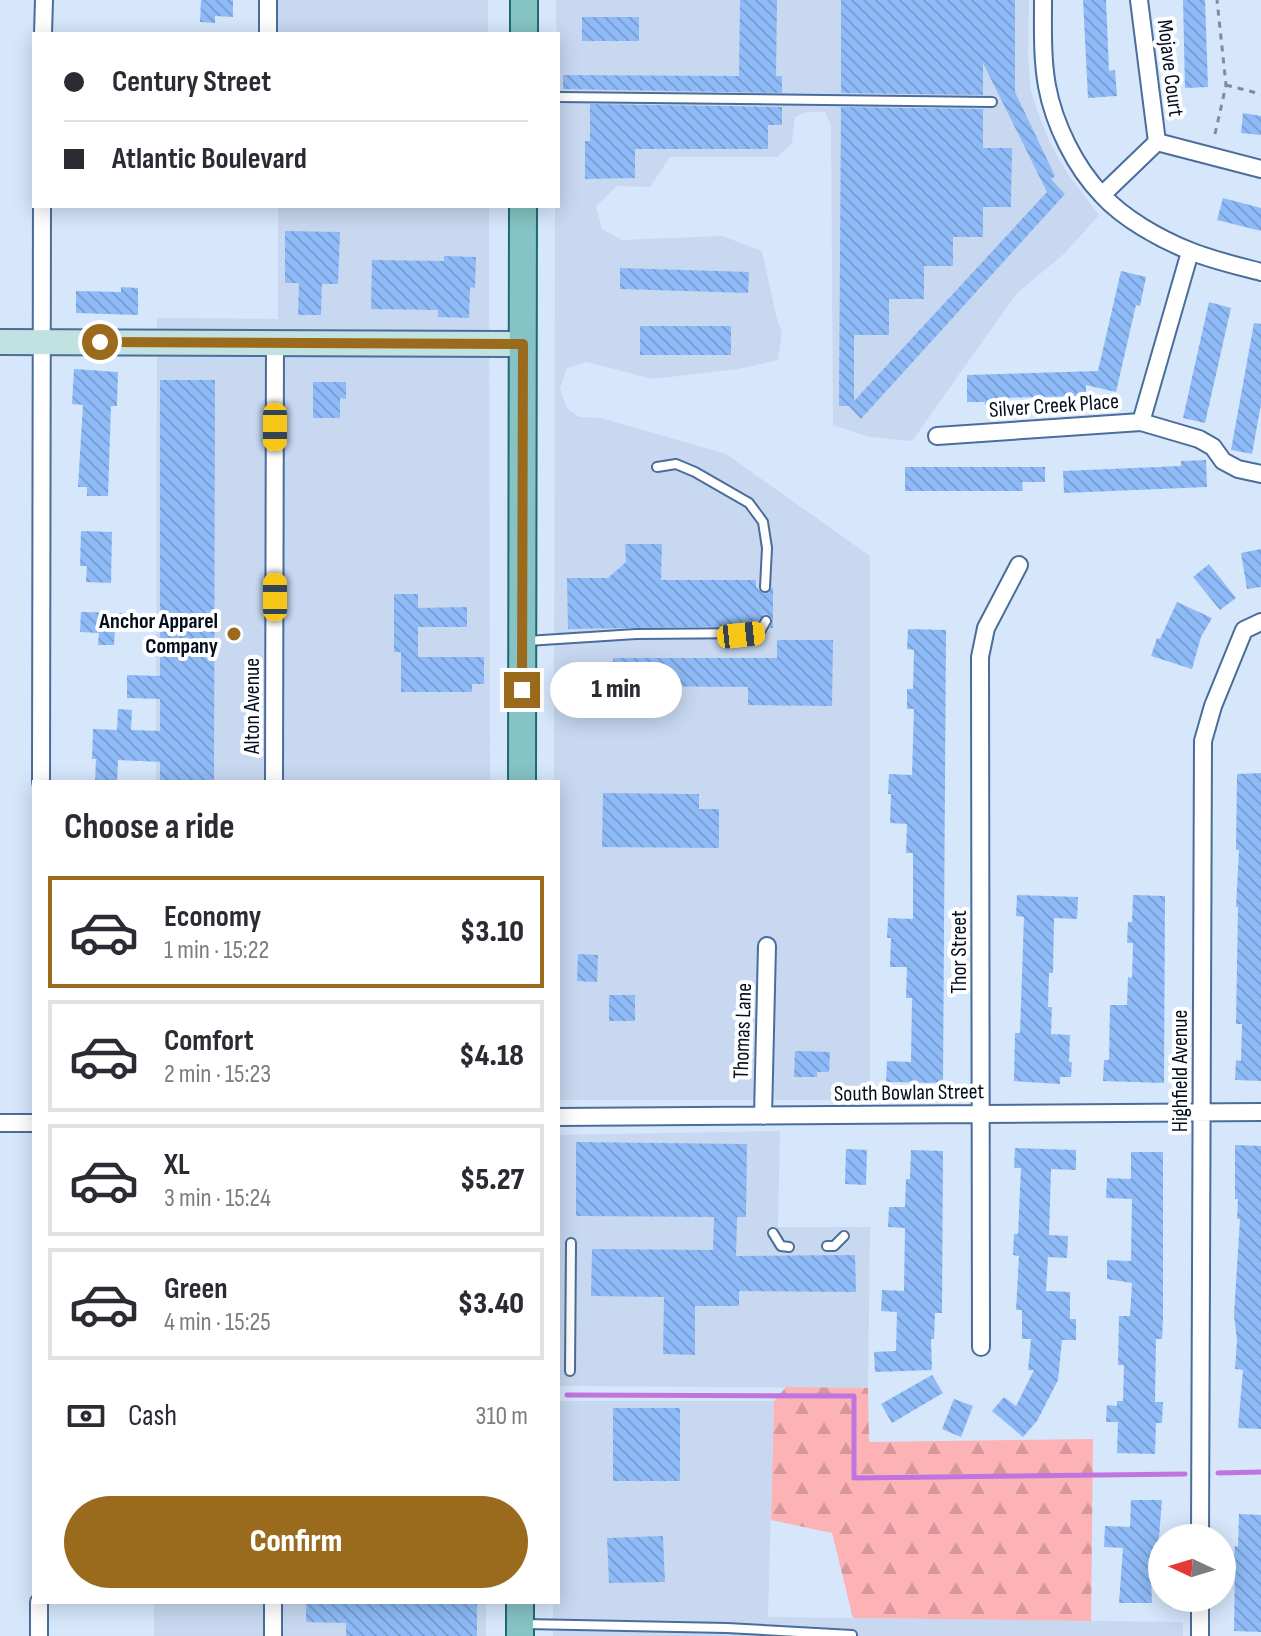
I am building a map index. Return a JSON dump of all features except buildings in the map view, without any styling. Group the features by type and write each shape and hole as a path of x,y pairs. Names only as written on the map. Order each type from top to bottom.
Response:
{"main road":[{"path":"524,0 524,32"},
{"path":"522,780 523,208"}],"street":[{"path":"43,32 44,0"},
{"path":"268,0 268,32"},
{"path":"1043,0 1047,88 1058,126 1076,159 1102,195 1158,236 1190,252 1261,272"},
{"name":"Mojave Court","path":"1139,0 1157,142"},
{"path":"1102,195 1157,142 1261,169"},
{"path":"41,780 42,208"},
{"name":"Silver Creek Place","path":"937,436 1141,422 1190,252"},
{"path":"0,342 523,344"},
{"name":"Alton Avenue","path":"274,780 275,342"},
{"path":"1141,422 1199,439 1213,447 1223,461 1238,469 1261,474"},
{"name":"Thor Street","path":"981,1347 980,657 986,628 1019,565"},
{"name":"Highfield Avenue","path":"1200,1524 1203,741 1213,706 1244,630 1261,622"},
{"name":"Thomas Lane","path":"763,1116 767,946"},
{"name":"South Bowlan Street","path":"560,1117 1261,1112"},
{"path":"0,1123 32,1123"},
{"path":"39,1604 39,1636"},
{"path":"273,1604 273,1636"},
{"path":"1200,1612 1200,1636"}],"lane":[{"path":"560,97 992,102"},
{"path":"657,467 676,464 749,503 763,522 767,548 765,587"},
{"path":"522,641 636,634 741,635 759,633 766,621"},
{"path":"773,1233 781,1246 789,1247"},
{"path":"827,1246 834,1246 844,1236"},
{"path":"570,1371 571,1243"},
{"path":"520,1621 852,1635"}],"path":[{"path":"1215,134 1226,85 1217,0"},
{"path":"1226,85 1261,94"}],"shaded area":[{"path":"258,0 488,0 488,32 258,32"},
{"path":"556,0 1029,0 1031,91 1051,145 1099,215 1064,254 1017,293 912,441 869,437 833,425 831,125 825,112 807,112 795,117 792,143 777,157 670,157 650,187 617,186 596,206 602,229 622,240 722,236 762,251 782,332 778,360 738,369 653,379 586,362 567,368 560,389 567,408 579,417 601,418 726,454 870,556 870,1100 560,1100 560,780 554,780 555,208 560,208 560,32 556,32"},
{"path":"278,208 489,208 490,780 156,780 157,318 278,319"},
{"path":"780,1131 778,1227 870,1227 868,1388 560,1386 560,1135"},
{"path":"560,1401 774,1401 768,1617 1183,1622 1183,1636 553,1636 553,1604 560,1604"},
{"path":"154,1604 486,1604 486,1636 154,1636"}],"green space":[{"path":"786,1387 868,1388 869,1442 1093,1439 1091,1621 853,1618 832,1533 771,1520 774,1401"}],"waterway":[{"path":"567,1395 854,1396 854,1478 1185,1474"},
{"path":"1218,1473 1261,1472"}],"place":[{"name":"Anchor Apparel Company","path":"234,634"}],"route":[{"path":"100,342 523,344 522,690"}]}
